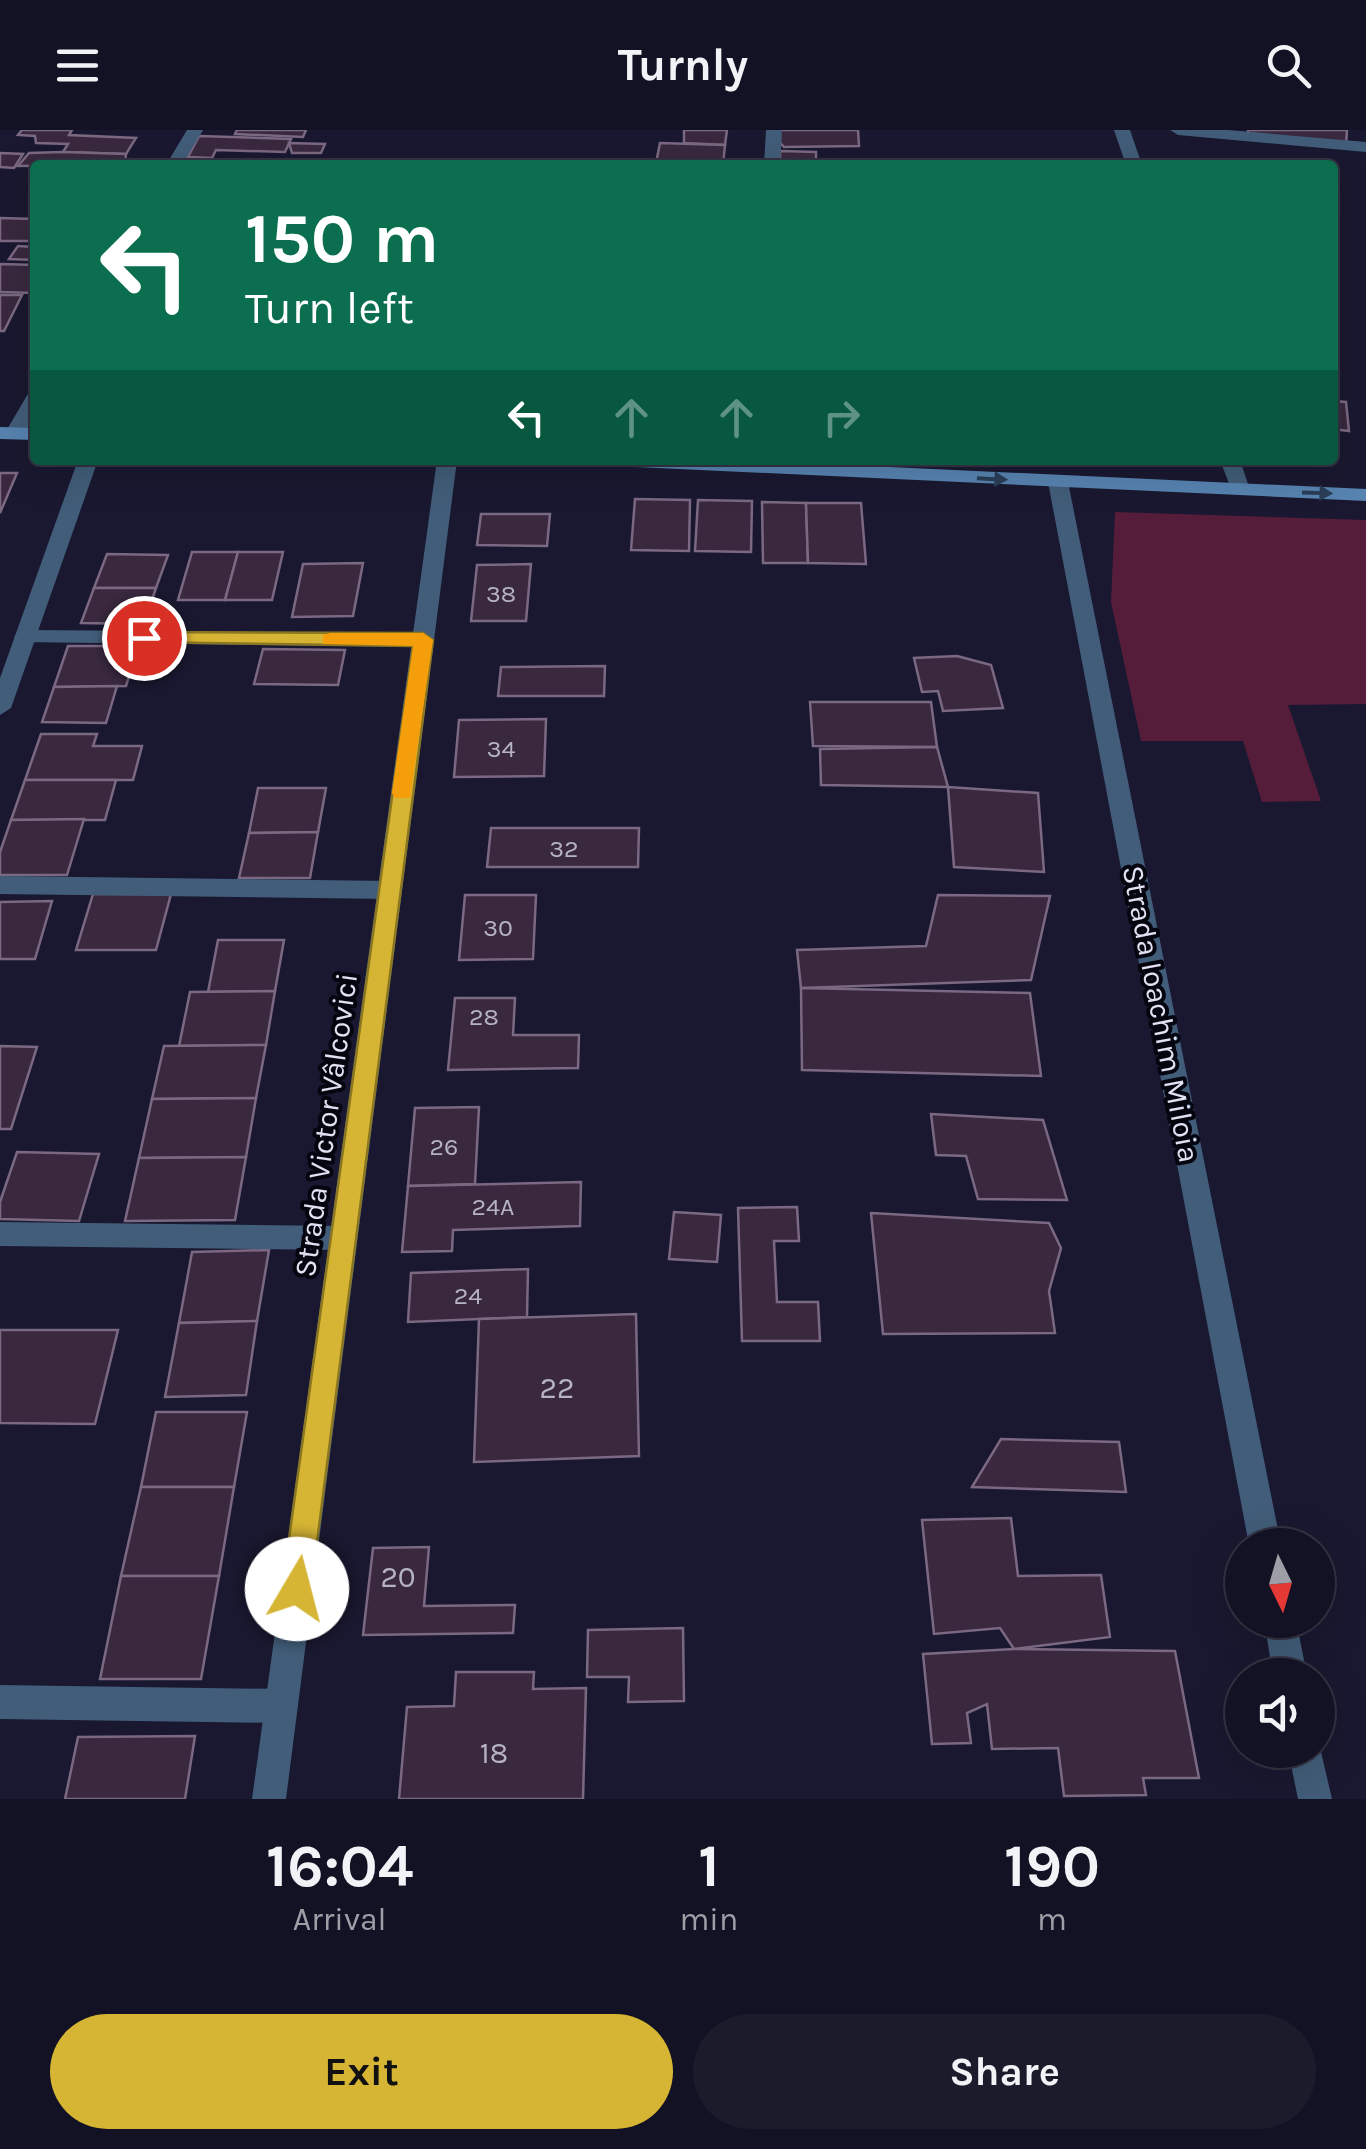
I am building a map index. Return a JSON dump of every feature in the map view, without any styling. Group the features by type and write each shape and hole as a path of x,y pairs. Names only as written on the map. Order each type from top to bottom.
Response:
{"street":[{"path":"177,160 195,130"},
{"path":"772,160 774,130"},
{"path":"1122,130 1132,160"},
{"path":"1178,130 1366,147"},
{"path":"7,433 30,403"},
{"path":"0,708 86,465"},
{"name":"Strada Victor Vâlcovici","path":"269,1799 446,465"},
{"path":"778,465 1366,496"},
{"path":"1232,465 1240,490"},
{"name":"Strada Ioachim Miloia","path":"1058,482 1262,1528"},
{"path":"25,638 423,640"},
{"path":"0,886 390,890"},
{"path":"0,1234 343,1238"},
{"path":"0,1702 281,1706"},
{"path":"1309,1768 1315,1799"}],"shaded area":[{"path":"1115,512 1366,520 1366,704 1288,705 1321,801 1262,802 1243,741 1141,741 1111,602"}],"building":[{"path":"22,130 72,130 69,135 136,138 126,154 63,152 68,144 36,143 35,136 18,135"},
{"path":"237,130 306,130 303,137 235,134"},
{"path":"684,130 727,130 725,145 684,143"},
{"path":"780,130 858,130 859,146 784,147"},
{"path":"1347,130 1346,145 1248,133"},
{"path":"199,136 291,139 285,152 216,150 212,158 188,157"},
{"path":"289,143 325,144 321,153 292,153"},
{"path":"660,143 725,145 724,160 657,160"},
{"path":"780,151 816,152 816,160 780,160"},
{"path":"0,153 23,154 14,168 0,167"},
{"path":"29,153 126,154 125,160 30,160 30,166 18,166"},
{"path":"0,218 30,219 30,241 0,241"},
{"path":"18,246 30,247 30,260 9,259"},
{"path":"0,264 30,265 30,293 0,292"},
{"path":"0,295 22,295 4,331 0,331"},
{"path":"1338,401 1346,402 1349,431 1338,430"},
{"path":"0,473 17,473 0,513"},
{"path":"635,499 690,500 689,551 631,550"},
{"path":"698,500 752,501 751,552 695,551"},
{"path":"762,502 806,503 808,563 763,563"},
{"path":"806,503 861,503 866,564 808,563"},
{"path":"481,514 550,514 547,546 477,545"},
{"path":"192,552 238,552 225,600 178,600"},
{"path":"238,552 283,552 272,600 225,600"},
{"path":"107,554 168,555 156,588 94,588"},
{"path":"363,563 353,616 292,617 303,564"},
{"path":"531,564 526,621 471,621 477,565"},
{"path":"94,588 156,588 144,624 81,623"},
{"path":"68,646 139,646 126,686 54,687"},
{"path":"263,649 345,650 338,685 254,684"},
{"path":"957,656 991,665 1003,708 943,711 938,691 922,692 914,658"},
{"path":"605,666 604,696 498,696 501,667"},
{"path":"117,686 106,723 42,722 54,687"},
{"path":"810,702 931,702 937,747 813,746"},
{"path":"546,719 544,776 454,777 459,720"},
{"path":"41,734 97,734 93,746 142,746 133,780 25,780"},
{"path":"937,747 948,787 821,785 820,749"},
{"path":"25,780 116,780 105,820 11,820"},
{"path":"948,787 1038,793 1044,872 954,867"},
{"path":"258,788 326,788 318,832 249,833"},
{"path":"84,819 67,875 0,875 0,852 11,820"},
{"path":"491,828 639,828 638,867 487,867"},
{"path":"318,832 310,878 239,878 249,833"},
{"path":"93,894 171,894 156,950 76,950"},
{"path":"465,895 536,895 533,959 459,960"},
{"path":"938,895 1050,896 1031,980 801,988 797,950 926,946"},
{"path":"52,901 35,959 0,959 0,902"},
{"path":"218,940 284,940 275,991 208,992"},
{"path":"801,988 1030,993 1041,1076 802,1070"},
{"path":"275,991 266,1045 179,1046 190,992"},
{"path":"455,998 515,998 513,1035 579,1035 578,1068 448,1070"},
{"path":"266,1045 256,1098 152,1099 164,1046"},
{"path":"0,1046 37,1047 11,1129 0,1129"},
{"path":"256,1098 246,1157 139,1158 152,1099"},
{"path":"479,1107 475,1184 408,1186 415,1108"},
{"path":"931,1114 1043,1120 1067,1200 978,1199 966,1156 936,1155"},
{"path":"17,1152 99,1154 79,1221 0,1219 0,1202"},
{"path":"246,1157 235,1220 125,1221 139,1158"},
{"path":"581,1182 580,1226 453,1230 452,1251 402,1252 408,1186"},
{"path":"797,1207 799,1241 774,1241 777,1302 818,1302 820,1341 742,1341 738,1208"},
{"path":"674,1212 721,1215 717,1262 669,1259"},
{"path":"871,1213 1049,1223 1061,1248 1049,1291 1055,1333 883,1334"},
{"path":"269,1250 257,1321 179,1323 192,1252"},
{"path":"528,1269 527,1317 408,1322 411,1273"},
{"path":"636,1314 639,1456 474,1462 479,1319"},
{"path":"257,1321 246,1395 165,1397 179,1323"},
{"path":"0,1330 118,1330 95,1424 0,1423"},
{"path":"156,1412 247,1412 234,1487 141,1487"},
{"path":"1001,1439 1119,1442 1126,1492 972,1487"},
{"path":"141,1487 234,1487 219,1576 121,1576"},
{"path":"1011,1518 1018,1576 1101,1575 1110,1637 1014,1649 1000,1628 934,1634 922,1520"},
{"path":"429,1547 424,1606 515,1605 513,1633 363,1635 373,1548"},
{"path":"121,1576 219,1576 201,1679 100,1679"},
{"path":"683,1628 684,1701 628,1702 629,1677 587,1677 588,1630"},
{"path":"1014,1649 1175,1651 1199,1778 1143,1778 1146,1795 1064,1796 1058,1748 992,1749 987,1704 967,1713 971,1743 932,1744 923,1654"},
{"path":"456,1672 534,1672 533,1689 586,1688 583,1799 399,1799 407,1707 454,1706"},
{"path":"195,1736 185,1799 65,1799 78,1737"}],"slow traffic":[{"path":"330,639 423,640 403,793"}],"route":[{"path":"144,638 423,640 297,1589"}]}
